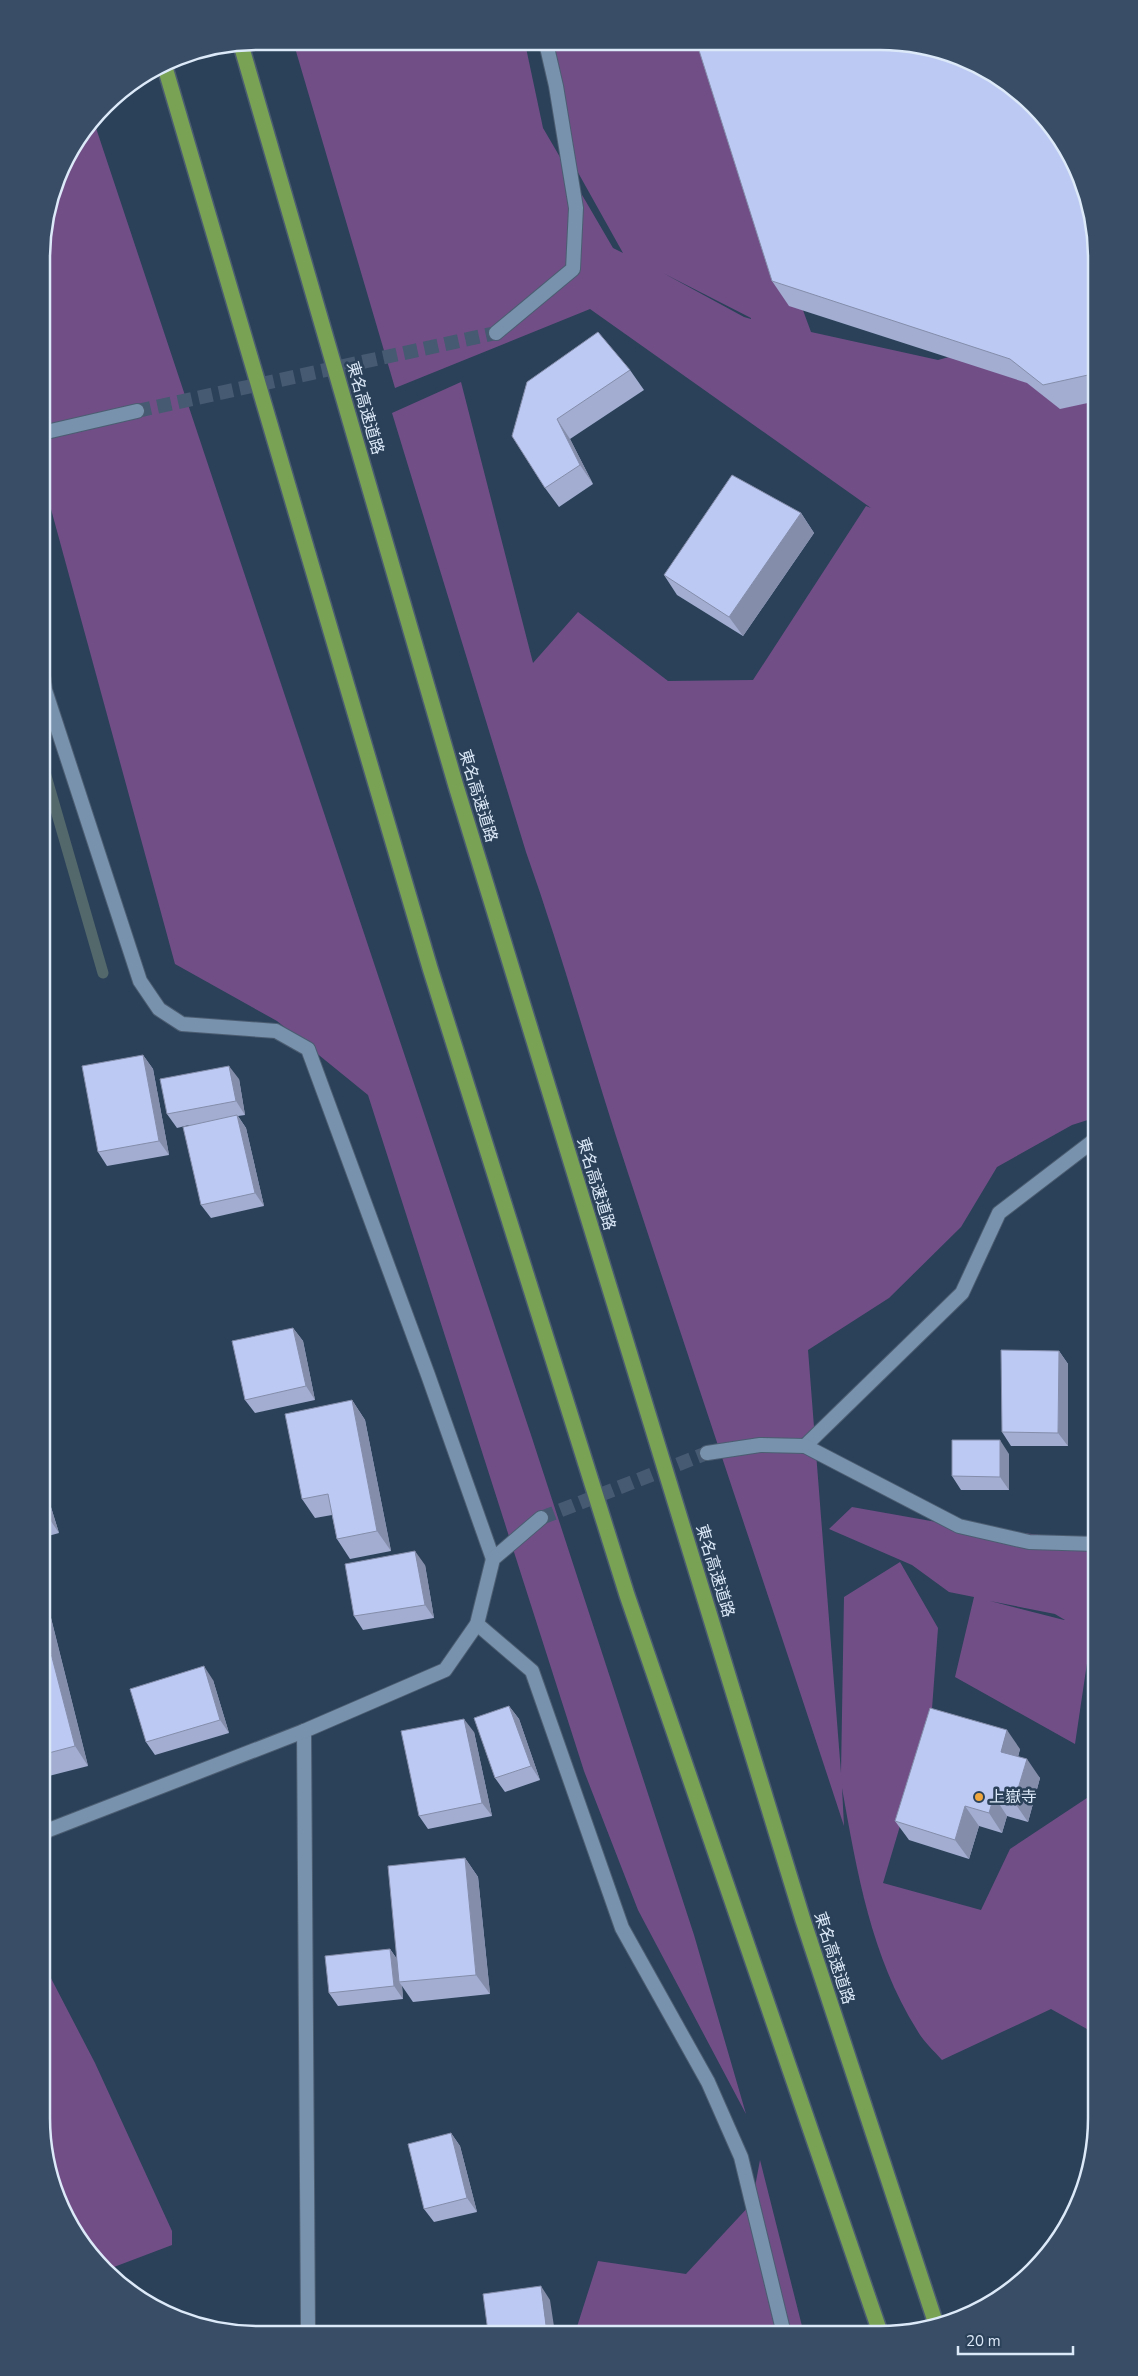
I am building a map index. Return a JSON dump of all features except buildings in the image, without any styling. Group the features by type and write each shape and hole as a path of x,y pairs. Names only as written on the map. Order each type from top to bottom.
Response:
{"highway":[{"name":"東名高速道路","path":"243,50 462,805 800,1910 934,2319"},
{"path":"166,71 430,968 627,1595 878,2326"}],"street":[{"path":"496,333 573,269 576,208 556,86 548,50"},
{"path":"50,430 137,411"},
{"path":"50,705 140,981 159,1009 182,1024 276,1030 308,1049 398,1292 493,1559 477,1624 444,1670 304,1731 50,1830"},
{"path":"805,1446 962,1293 999,1213 1088,1144"},
{"path":"708,1453 760,1445 805,1446 959,1526 1029,1542 1088,1544"},
{"path":"493,1559 541,1518"},
{"path":"477,1624 532,1671 622,1928 708,2082 741,2157 782,2326"},
{"path":"304,1731 308,2326"}],"shaded area":[{"path":"296,50 526,50 543,128 613,248 623,253 566,151 544,50 707,50 811,332 938,360 996,344 1088,386 1088,1120 1072,1125 997,1167 961,1227 889,1298 808,1350 841,1773 844,1597 900,1562 938,1628 931,1722 883,1883 981,1910 1010,1849 1088,1797 1088,2030 1051,2009 942,2060 919,2034 901,2002 888,1973 877,1943 860,1882 842,1788 844,1826 616,1135 526,852 392,413 461,382 533,663 578,612 668,681 753,680 866,506 871,508 590,309 395,388","holes":["663,273 751,318 744,317"]},
{"path":"96,128 532,1438 694,1935 746,2114 638,1910 584,1771 368,1095 277,1021 175,964 50,505 50,244 57,204 66,178 85,142"},
{"path":"852,1507 959,1526 1088,1540 1088,1656 1075,1744 955,1677 974,1597 949,1592 912,1565 829,1529","holes":["990,1601 1055,1614 1065,1620"]},
{"path":"50,1976 95,2063 172,2231 172,2245 113,2267 93,2245 71,2210 57,2172 50,2132"},
{"path":"760,2160 802,2326 577,2326 598,2261 686,2274 752,2203"}],"waterway":[{"path":"50,790 103,973"}],"tunnel":[{"path":"137,411 496,333"},
{"path":"541,1518 707,1453"}],"place":[{"name":"上嶽寺","path":"979,1797"}]}
